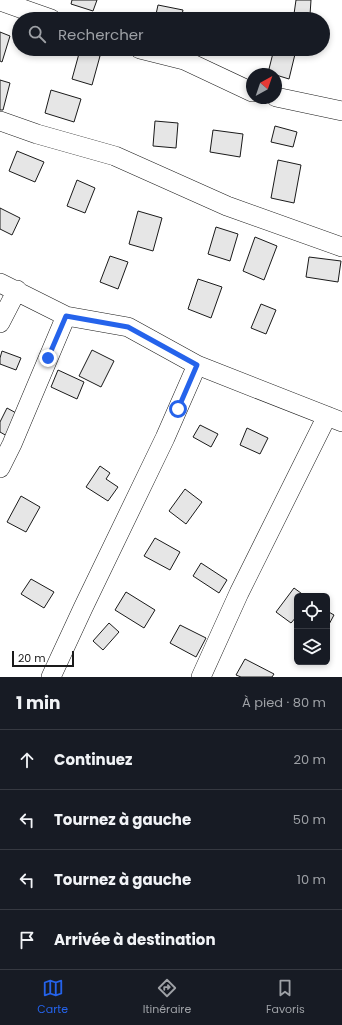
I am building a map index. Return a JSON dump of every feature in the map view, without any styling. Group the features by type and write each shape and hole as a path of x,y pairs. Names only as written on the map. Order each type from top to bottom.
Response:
{"street":[{"path":"0,1 31,12"},
{"path":"168,56 184,60 246,89"},
{"path":"282,98 342,111"},
{"path":"0,121 37,134 115,156 227,206 342,246"},
{"path":"0,323 8,287 66,316 128,327 197,365 334,419 239,593 201,677"},
{"path":"0,468 12,444 66,316"},
{"path":"52,677 83,608 165,438 197,365"}],"building":[{"path":"72,0 97,0 93,11 71,4"},
{"path":"296,0 311,0 310,12 294,12"},
{"path":"158,5 183,10 183,12 156,12"},
{"path":"0,32 10,36 2,62 0,61"},
{"path":"78,56 100,56 92,85 72,79"},
{"path":"272,56 295,56 289,79 282,77 282,68 269,68"},
{"path":"0,80 10,83 3,110 0,110"},
{"path":"51,90 81,99 74,122 45,113"},
{"path":"155,121 178,123 176,148 153,146"},
{"path":"275,126 297,132 293,147 271,142"},
{"path":"213,130 243,134 240,157 210,152"},
{"path":"17,151 44,162 35,182 9,171"},
{"path":"278,160 301,165 294,203 271,198"},
{"path":"77,180 95,188 85,213 67,206"},
{"path":"0,208 20,218 12,235 0,229"},
{"path":"138,211 162,218 153,251 129,244"},
{"path":"216,227 238,234 230,261 208,254"},
{"path":"255,237 277,246 264,280 243,271"},
{"path":"110,256 128,262 118,289 100,282"},
{"path":"309,257 341,261 338,282 306,277"},
{"path":"198,279 222,287 211,318 188,309"},
{"path":"261,304 276,310 266,334 251,328"},
{"path":"92,350 114,361 101,387 79,376"},
{"path":"2,351 21,358 16,370 0,364"},
{"path":"58,370 84,382 77,399 51,387"},
{"path":"7,408 18,414 7,436 0,432 0,422"},
{"path":"200,425 218,434 211,447 193,437"},
{"path":"247,428 268,438 260,454 240,445"},
{"path":"100,466 110,473 106,479 118,487 108,501 86,487"},
{"path":"185,489 202,502 186,524 169,511"},
{"path":"21,496 40,507 26,532 7,522"},
{"path":"155,538 180,552 170,570 144,556"},
{"path":"201,563 227,580 219,593 193,576"},
{"path":"31,579 54,592 44,608 21,594"},
{"path":"294,588 301,593 294,593 294,620 291,623 276,612"},
{"path":"126,592 155,610 144,628 115,610"},
{"path":"330,613 334,615 330,622"},
{"path":"109,623 119,632 103,650 93,641"},
{"path":"180,625 206,638 196,657 170,643"},
{"path":"245,659 274,674 272,677 241,677 236,675"}],"route":[{"path":"48,358 66,316 128,327 197,365 178,409"}]}
